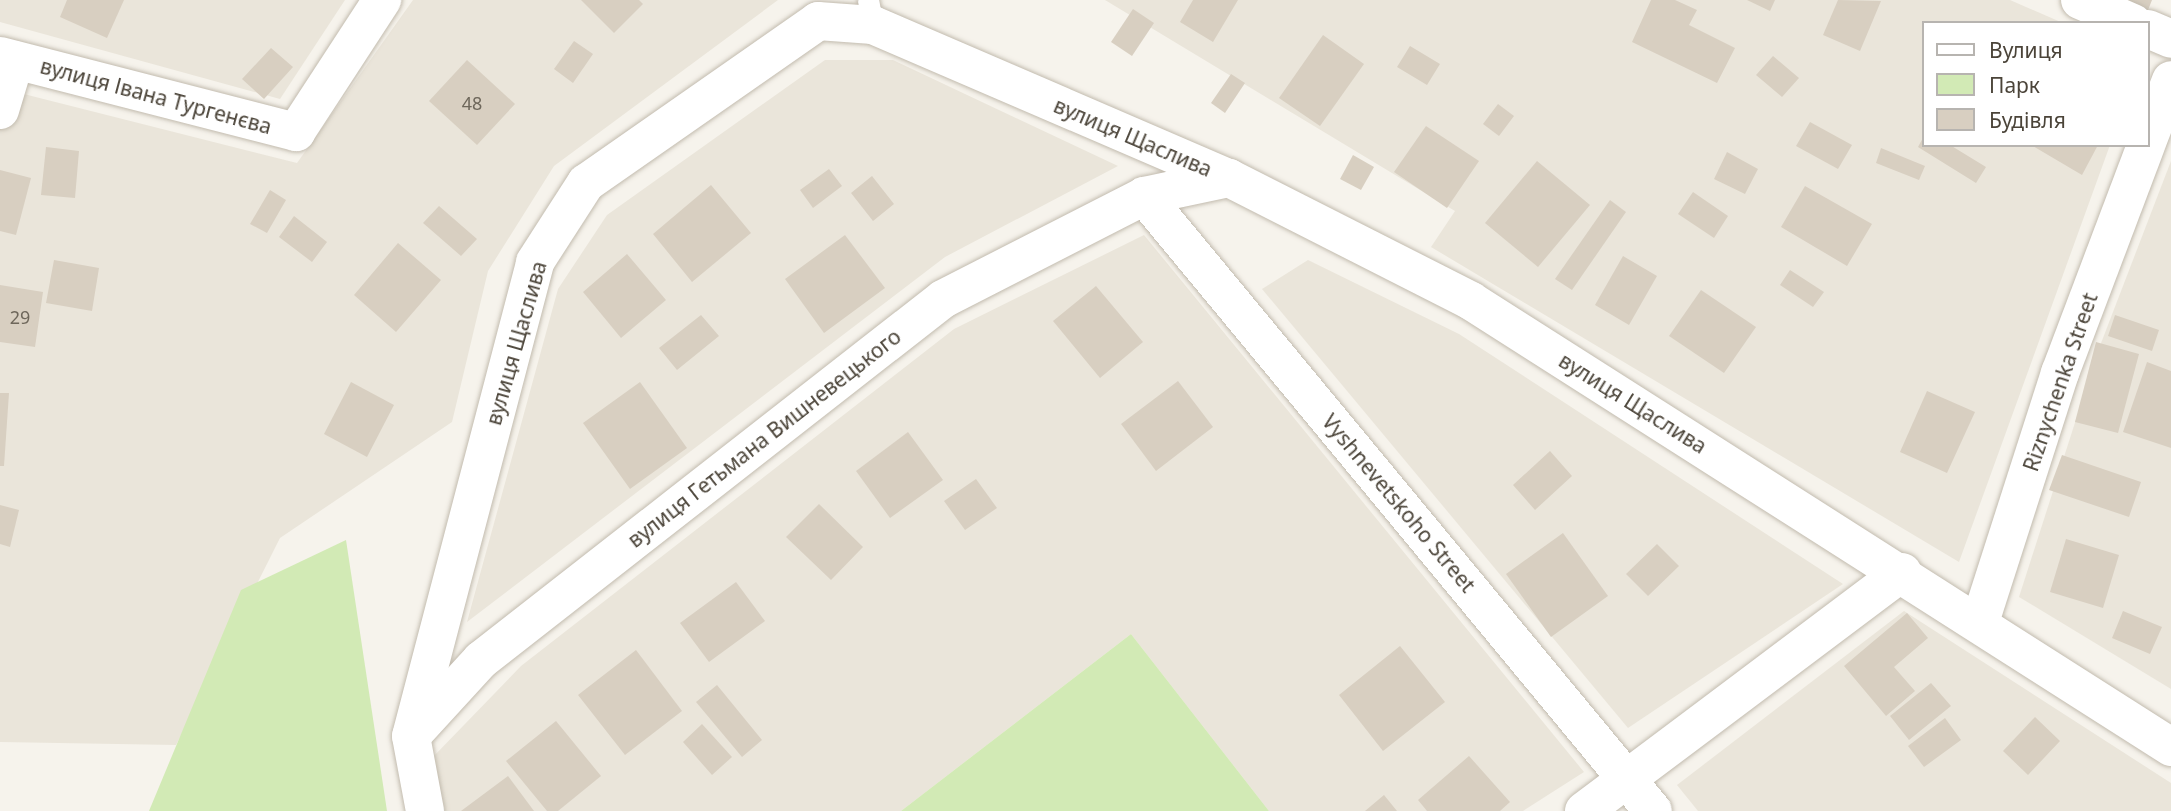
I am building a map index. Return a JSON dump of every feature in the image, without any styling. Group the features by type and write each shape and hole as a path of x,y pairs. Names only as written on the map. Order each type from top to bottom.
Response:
{"street":[{"name":"вулиця Івана Тургенєва","path":"0,110 8,57 296,132 382,0"},
{"path":"2080,0 2128,21"},
{"name":"вулиця Щаслива","path":"411,736 536,262 586,183 818,20 871,12 1229,178 1471,301 1902,572 2171,747"},
{"path":"2150,30 2171,38"},
{"path":"2150,135 2171,80"},
{"name":"Riznychenka Street","path":"1980,622 2060,373 2145,147"},
{"name":"вулиця Гетьмана Вишневецького","path":"411,736 481,660 943,299 1144,196 1229,178"},
{"name":"Vyshnevetskoho Street","path":"1144,196 1653,811"},
{"path":"1584,811 1629,780 1902,572"},
{"path":"411,736 425,811"}],"shaded area":[{"path":"0,0 345,0 280,99 0,22"},
{"path":"413,0 778,0 554,166 488,271 452,422 280,538 176,745 0,742 0,88 297,163"},
{"path":"1105,0 2010,0 2058,21 1923,21 1923,147 2109,147 1959,562 1431,247 1455,211"},
{"path":"825,60 893,60 1118,166 945,257 467,622 558,289 607,215"},
{"path":"2171,161 2171,689 2019,597 2098,351"},
{"path":"1144,235 1584,772 1523,811 1269,811 1131,634 901,811 445,811 433,757 521,666 954,329"},
{"path":"1308,260 1459,334 1843,584 1628,728 1262,289"},
{"path":"1904,611 2171,783 2171,811 1698,811 1677,785"}],"green space":[{"path":"346,540 387,811 149,811 241,590"},
{"path":"1131,634 1269,811 901,811"}],"building":[{"path":"67,0 124,0 107,38 60,17"},
{"path":"581,0 639,0 643,4 614,33"},
{"path":"1193,0 1238,0 1213,42 1180,22"},
{"path":"1651,0 1675,0 1697,10 1689,25 1735,48 1717,83 1632,42"},
{"path":"1747,0 1775,0 1770,11"},
{"path":"1838,0 1881,1 1860,51 1823,35"},
{"path":"2097,0 2152,0 2144,20"},
{"path":"1133,9 1154,23 1132,56 1111,42"},
{"path":"1323,35 1364,64 1320,126 1279,98"},
{"path":"574,41 593,54 573,83 554,69"},
{"path":"1410,46 1440,64 1427,85 1397,67"},
{"path":"271,48 293,67 264,99 242,79"},
{"path":"1773,56 1799,78 1782,97 1756,75"},
{"path":"467,60 515,104 477,145 429,101"},
{"path":"1231,74 1245,83 1225,113 1211,103"},
{"path":"1498,104 1514,116 1499,136 1483,124"},
{"path":"1810,122 1852,145 1838,169 1796,146"},
{"path":"1426,126 1479,161 1447,208 1394,172"},
{"path":"1923,138 1923,147 1953,147 1986,167 1976,183 1918,147"},
{"path":"46,147 79,151 75,198 41,195"},
{"path":"2034,147 2097,147 2082,175"},
{"path":"1881,148 1925,166 1919,180 1876,163"},
{"path":"1727,152 1758,169 1745,194 1714,179"},
{"path":"1353,155 1374,167 1361,190 1340,179"},
{"path":"1537,161 1590,205 1538,267 1485,223"},
{"path":"829,169 842,186 813,208 800,190"},
{"path":"0,170 31,178 16,235 0,231"},
{"path":"872,176 894,204 873,221 851,193"},
{"path":"711,185 751,233 692,282 653,234"},
{"path":"1805,186 1872,224 1847,266 1781,227"},
{"path":"270,190 286,200 267,233 250,224"},
{"path":"1693,192 1728,216 1714,238 1678,214"},
{"path":"1610,200 1626,212 1572,290 1555,279"},
{"path":"439,206 477,239 461,256 423,223"},
{"path":"294,216 327,242 312,262 279,237"},
{"path":"845,235 885,288 824,333 785,279"},
{"path":"398,243 441,280 396,332 354,295"},
{"path":"627,254 666,300 621,338 583,292"},
{"path":"1623,256 1657,276 1629,325 1595,305"},
{"path":"54,260 99,268 92,311 46,303"},
{"path":"1790,270 1824,292 1813,307 1780,285"},
{"path":"0,285 43,292 35,347 0,342"},
{"path":"1096,286 1143,342 1100,378 1053,321"},
{"path":"1701,290 1756,327 1724,373 1669,336"},
{"path":"701,315 719,336 677,370 659,348"},
{"path":"2115,315 2159,330 2152,351 2108,336"},
{"path":"2096,342 2139,354 2118,433 2075,422"},
{"path":"2147,362 2171,371 2171,448 2123,432"},
{"path":"1178,381 1213,427 1156,471 1121,424"},
{"path":"351,382 394,405 367,457 324,434"},
{"path":"640,382 687,448 630,489 583,423"},
{"path":"1927,391 1975,412 1947,473 1900,452"},
{"path":"0,393 9,393 4,466 0,466"},
{"path":"908,432 943,480 890,518 856,471"},
{"path":"1550,451 1572,476 1535,510 1513,485"},
{"path":"2062,455 2141,482 2129,517 2049,490"},
{"path":"976,479 997,508 965,530 944,501"},
{"path":"819,504 863,547 831,580 786,537"},
{"path":"0,505 19,510 10,547 0,544"},
{"path":"1563,533 1608,596 1551,637 1506,574"},
{"path":"2066,539 2119,555 2103,608 2050,592"},
{"path":"1657,544 1679,566 1648,596 1626,574"},
{"path":"736,582 765,621 709,662 680,623"},
{"path":"2123,611 2162,627 2150,654 2112,638"},
{"path":"1907,613 1928,638 1894,667 1915,691 1886,716 1844,666"},
{"path":"1400,646 1445,702 1383,751 1339,695"},
{"path":"636,650 682,711 625,755 578,695"},
{"path":"1931,683 1951,706 1909,740 1890,716"},
{"path":"717,685 762,740 742,757 696,702"},
{"path":"2035,717 2060,741 2028,775 2003,751"},
{"path":"1945,718 1961,740 1924,767 1908,746"},
{"path":"556,721 601,776 558,811 547,811 506,761"},
{"path":"702,724 732,757 712,775 683,742"},
{"path":"1469,756 1510,802 1500,811 1427,811 1418,800"},
{"path":"508,776 534,811 461,811"},
{"path":"1384,795 1397,811 1365,811"}]}
